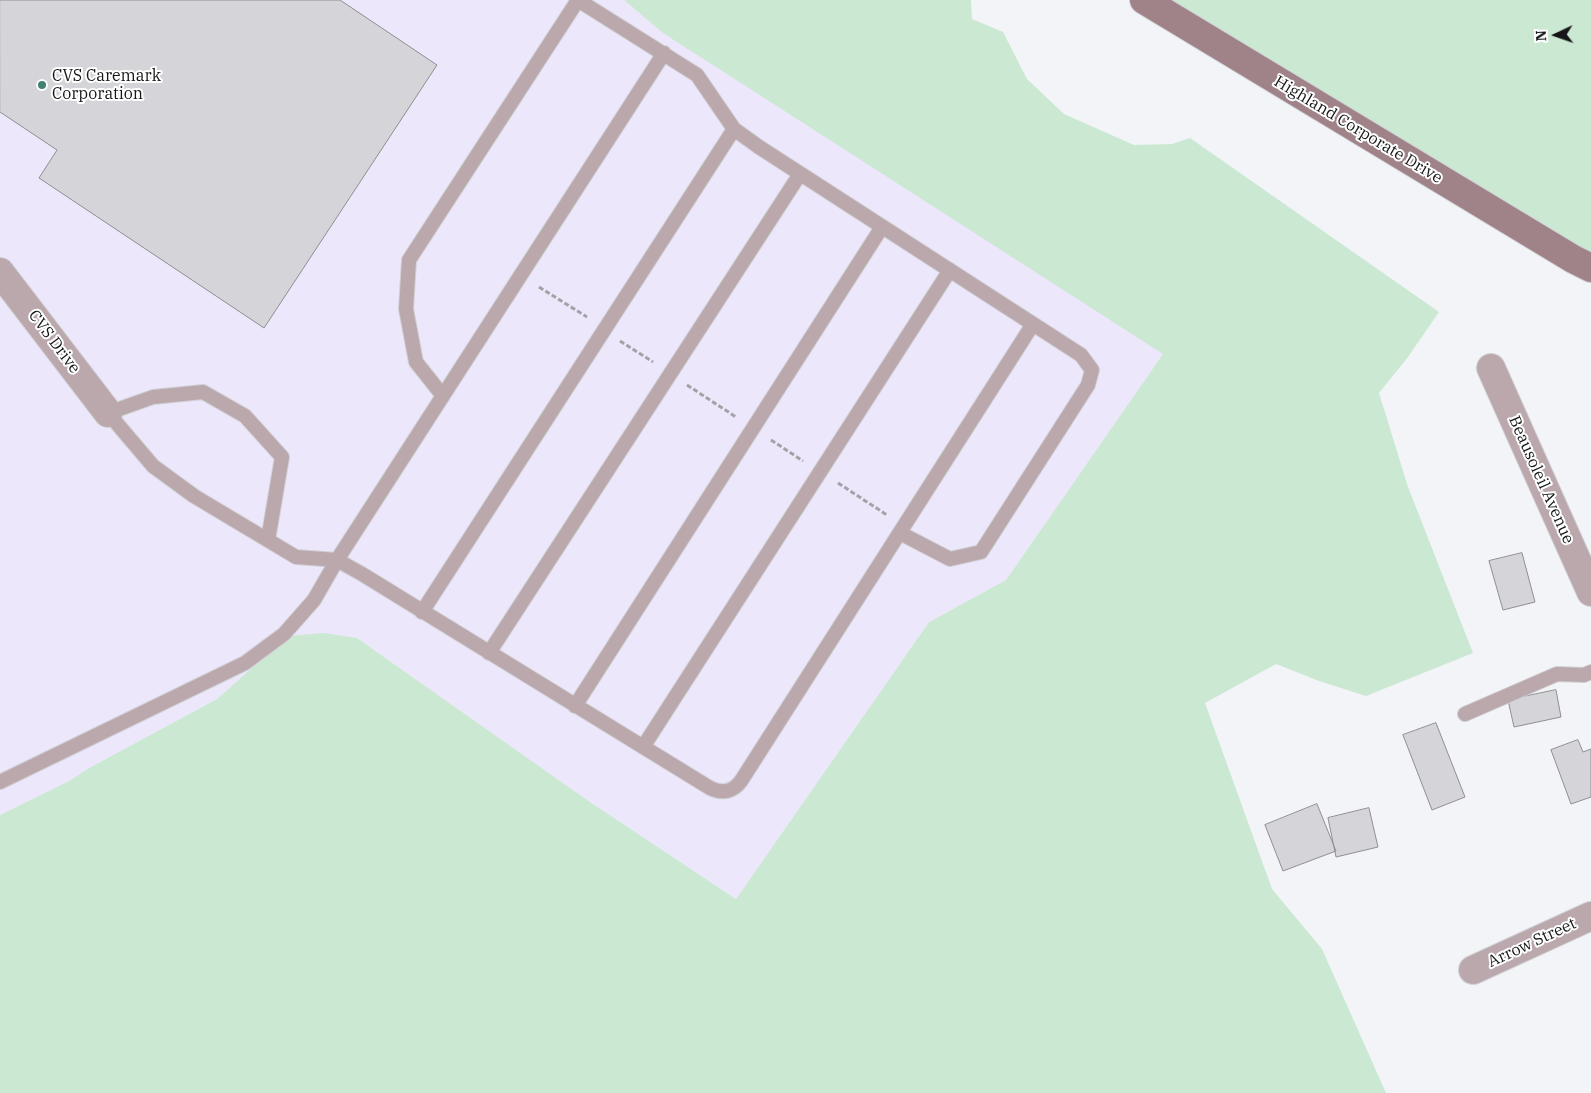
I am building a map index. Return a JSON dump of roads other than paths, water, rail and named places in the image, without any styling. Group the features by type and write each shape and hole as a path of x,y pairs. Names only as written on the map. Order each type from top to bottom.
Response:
{"street":[{"name":"Highland Corporate Drive","path":"1144,0 1585,267"},
{"name":"CVS Drive","path":"0,272 108,413"},
{"name":"Beausoleil Avenue","path":"1492,368 1591,592"},
{"name":"Arrow Street","path":"1473,970 1591,916"}],"lane":[{"path":"443,396 416,362 406,309 409,260 578,0 697,75 734,129 759,147 1081,355 1092,370 1088,385 981,552 950,559 902,530"},
{"path":"0,782 245,663 284,634 314,600 337,560 664,53"},
{"path":"422,612 734,129"},
{"path":"488,653 800,174"},
{"path":"575,706 882,227"},
{"path":"643,747 950,270"},
{"path":"268,540 282,457 245,416 203,392 153,397 108,413 135,446 160,472 194,496 296,557 337,560 716,791 728,791 738,786 1033,324"},
{"path":"1465,714 1556,674 1584,676 1591,672"}],"place":[{"name":"CVS Caremark Corporation","path":"42,85"}]}
